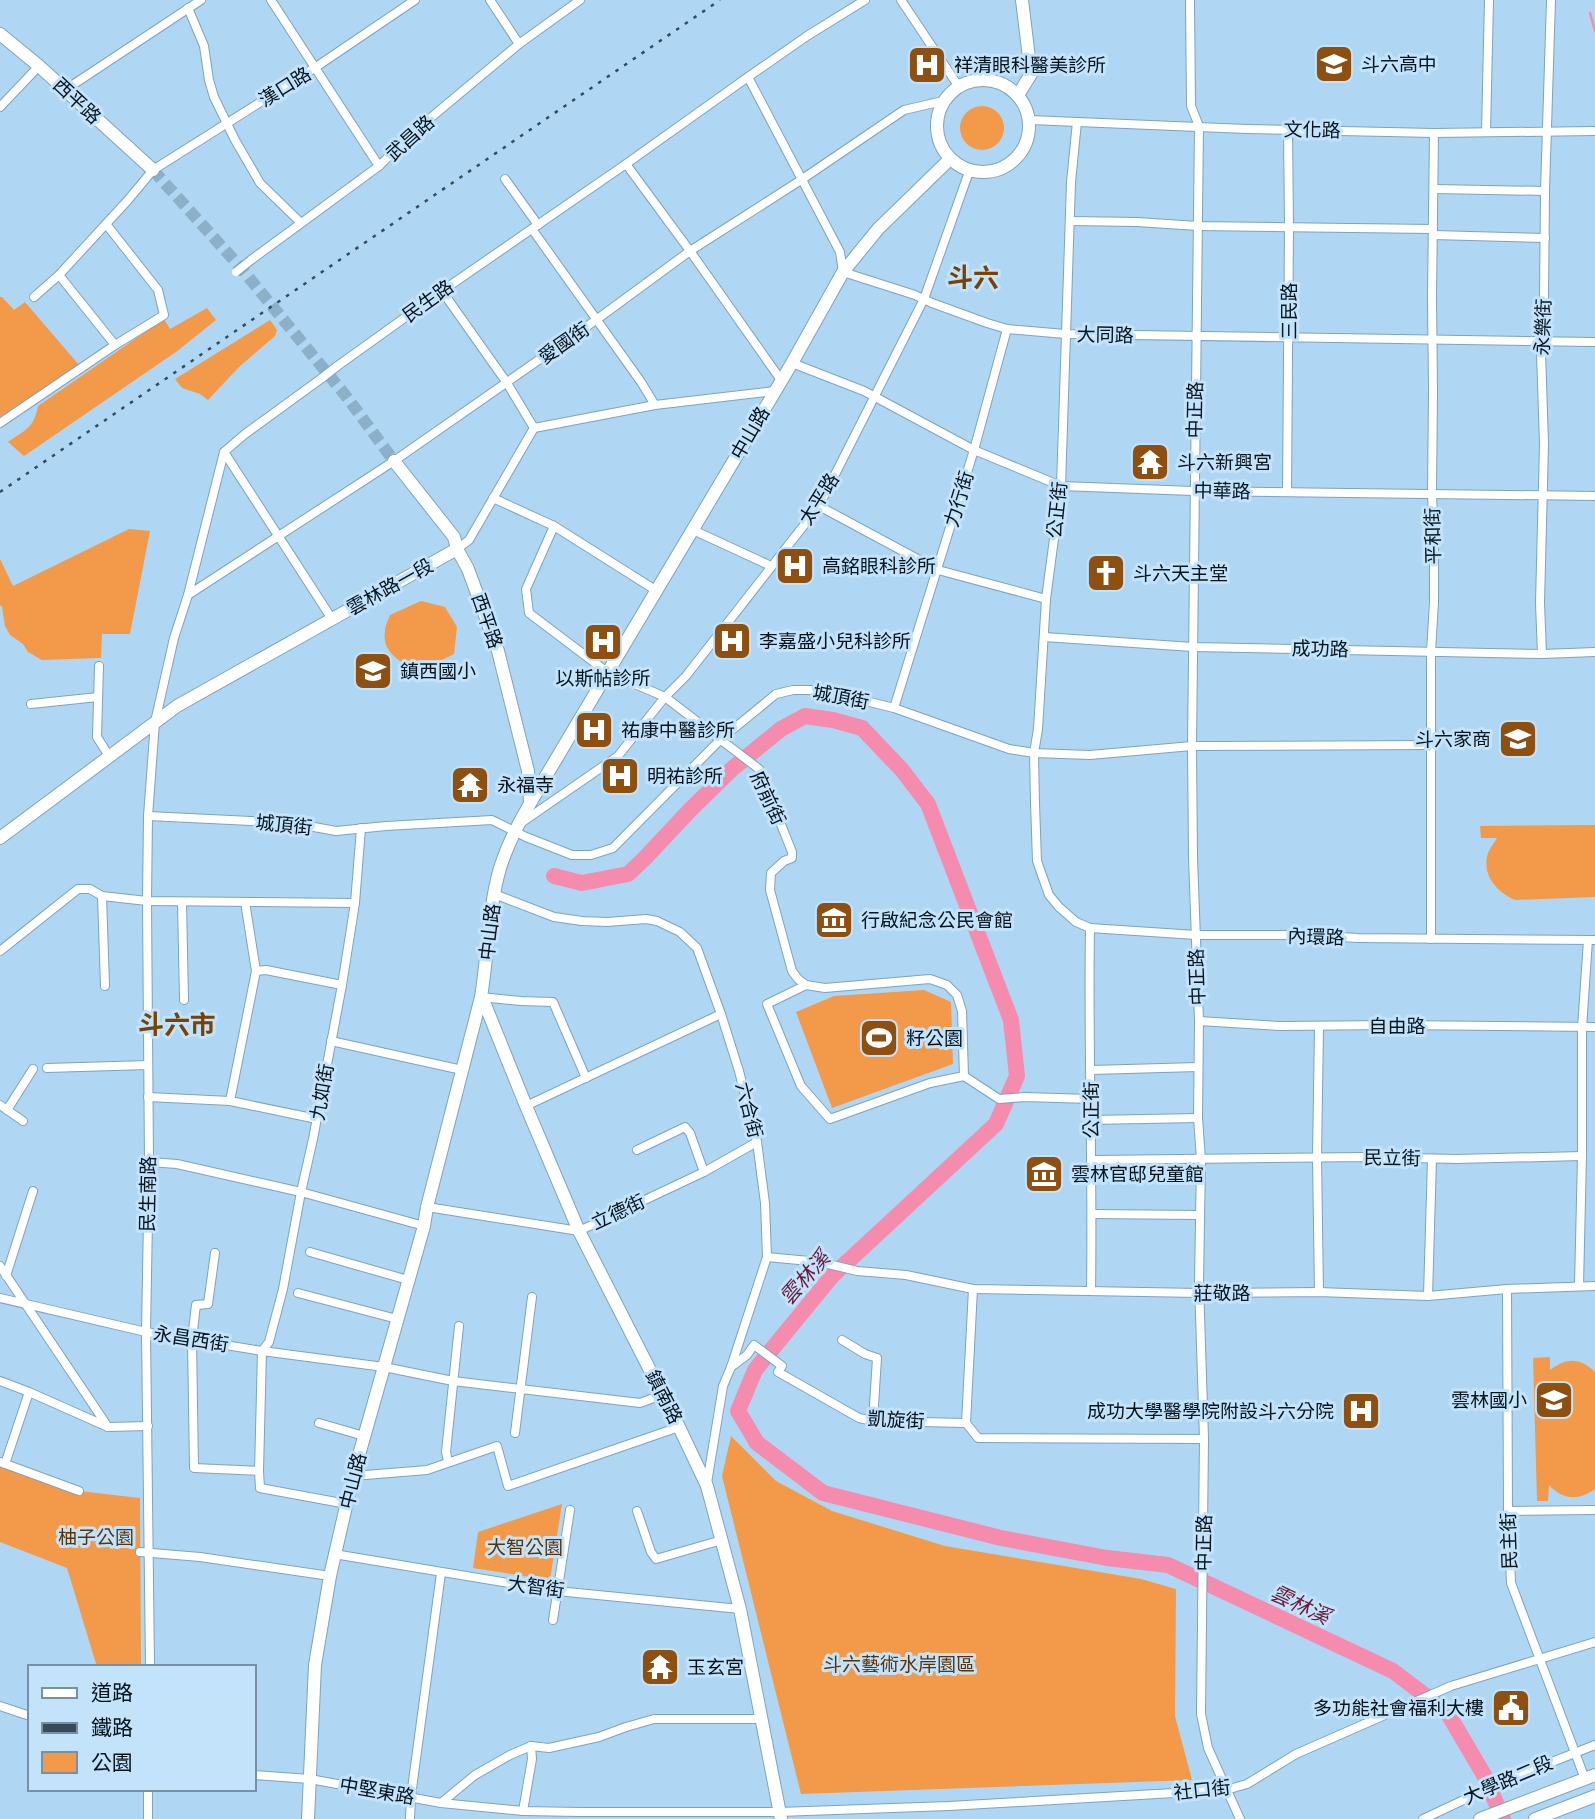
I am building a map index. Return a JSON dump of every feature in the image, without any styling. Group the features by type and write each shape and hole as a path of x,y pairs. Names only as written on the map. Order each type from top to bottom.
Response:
{"street":[{"path":"65,90 201,0"},
{"path":"271,0 379,166"},
{"name":"漢口路","path":"34,297 59,275 153,170 316,67 415,0"},
{"path":"490,0 519,44"},
{"name":"武昌路","path":"236,272 379,166 416,130 519,44 580,0"},
{"name":"民生路","path":"224,452 442,291 807,36 865,0"},
{"path":"901,0 955,82 960,85"},
{"path":"1018,95 1031,74 1023,0"},
{"name":"中正路","path":"1189,0 1191,106 1199,126 1192,746 1201,1160 1199,1293 1204,1439 1201,1714 1208,1748 1240,1819"},
{"path":"1486,132 1489,0"},
{"name":"永樂街","path":"1542,653 1542,342 1551,0"},
{"path":"188,8 204,46 214,97 227,123 260,183 301,223"},
{"name":"西平路","path":"0,34 153,170"},
{"path":"0,107 39,66"},
{"path":"748,77 840,253 843,272"},
{"path":"988,79 1000,82 1018,95 1030,120 1026,145 1019,156 998,170 986,172 961,166 950,159 941,146 936,124 943,101 951,92 960,85 988,79"},
{"name":"愛國街","path":"188,595 394,461 596,320 690,250 801,180 904,110 943,101"},
{"name":"文化路","path":"1030,120 1434,132 1595,131"},
{"name":"公正街","path":"1049,895 1037,860 1034,753 1038,729 1046,599 1061,486 1071,182 1077,122"},
{"name":"三民路","path":"1287,492 1288,129"},
{"name":"平和街","path":"1431,939 1434,132"},
{"name":"中山路","path":"308,1819 315,1665 334,1554 353,1476 424,1226 481,997 494,894 516,828 792,363 843,272 878,229 950,159"},
{"path":"442,291 507,383 534,428 778,385 690,250 625,164"},
{"name":"太平路","path":"516,828 618,756 665,697 687,676 819,506 924,299 970,169"},
{"path":"505,178 596,320 655,405"},
{"path":"1435,189 1545,191"},
{"path":"1070,221 1545,238"},
{"path":"0,423 164,315 158,290 106,224"},
{"name":"大同路","path":"843,272 987,323 1007,328 1065,334 1595,342"},
{"path":"59,275 115,345"},
{"name":"力行街","path":"894,708 974,450 1007,328"},
{"name":"中華路","path":"792,363 874,396 974,450 1061,486 1194,491 1595,496"},
{"name":"雲林路一段","path":"0,838 177,706 469,540 534,428"},
{"path":"224,452 332,618"},
{"path":"155,722 174,638 188,595 224,452"},
{"name":"西平路","path":"394,461 454,537 468,569 498,651 528,771 530,802"},
{"path":"493,498 554,526 657,590"},
{"path":"819,506 938,570 1046,599"},
{"name":"府前街","path":"554,526 526,589 529,613 607,671 665,697 759,769 792,852 792,858 783,861 771,873 770,890 792,971 806,985"},
{"path":"693,530 771,566"},
{"name":"成功路","path":"1044,637 1193,647 1595,652"},
{"path":"99,666 97,737 109,756"},
{"name":"城頂街","path":"148,816 292,823 336,831 492,820 516,828 572,855 591,855 613,848 721,739 776,694 793,690 821,690 894,708 1009,749 1034,753 1090,755 1192,746 1431,745"},
{"path":"31,704 98,697"},
{"name":"民生南路","path":"150,1665 144,1552 148,1426 147,901 148,816 155,722"},
{"name":"九如街","path":"262,1351 269,1342 284,1289 317,1119 355,903 361,828"},
{"path":"0,951 78,890 90,889 102,896 147,901 355,903"},
{"name":"六合街","path":"494,894 554,917 607,922 646,919 657,921 680,933 697,948 722,1014 757,1142 765,1203 767,1257 723,1386 707,1486"},
{"name":"內環路","path":"1049,895 1076,922 1090,928 1196,935 1591,940"},
{"path":"102,896 104,986"},
{"path":"182,902 184,1000"},
{"path":"230,1101 256,971 245,902"},
{"name":"公正街","path":"1090,928 1091,1291"},
{"path":"1578,1286 1582,1028 1591,940"},
{"path":"256,971 266,970 342,985"},
{"path":"964,1076 962,1011 957,995 947,985 930,979 825,988 806,985 768,1004 801,1086 830,1119 930,1083 964,1076 999,1099 1090,1099"},
{"path":"481,997 553,1002 586,1078"},
{"name":"鎮南路","path":"481,997 579,1231 602,1272 707,1486 740,1609 780,1815"},
{"path":"526,1106 722,1014"},
{"name":"自由路","path":"1199,1021 1320,1027 1595,1027"},
{"path":"1319,1292 1317,1158 1320,1027"},
{"path":"331,1041 462,1070"},
{"path":"47,1068 148,1065"},
{"path":"1091,1070 1198,1067"},
{"path":"23,1121 3,1108 33,1069"},
{"path":"148,1097 230,1101 317,1119"},
{"path":"1091,1120 1198,1118"},
{"path":"636,1150 685,1127 690,1133 704,1172"},
{"name":"立德街","path":"427,1207 579,1231 704,1172 757,1142"},
{"name":"民立街","path":"1092,1160 1582,1156"},
{"path":"1429,1296 1432,1159"},
{"path":"149,1162 177,1164 301,1192 424,1226"},
{"path":"6,1276 33,1191"},
{"path":"1092,1214 1200,1215"},
{"path":"310,1252 408,1280"},
{"path":"215,1253 208,1304 196,1305 192,1339 194,1468 259,1472"},
{"name":"莊敬路","path":"767,1257 820,1262 851,1270 906,1275 973,1289 1319,1292 1429,1296 1507,1289 1595,1286"},
{"path":"0,1266 108,1427"},
{"path":"973,1289 966,1423 978,1438 1204,1439"},
{"name":"民主街","path":"1507,1289 1511,1583 1573,1754 1590,1777"},
{"path":"298,1293 397,1319"},
{"path":"515,1433 533,1297"},
{"name":"永昌西街","path":"0,1298 146,1332 384,1367 453,1381 640,1403 662,1395"},
{"path":"448,1461 446,1452 458,1326"},
{"path":"842,1340 877,1358 873,1421"},
{"name":"凱旋街","path":"731,1367 754,1346 782,1366 778,1372 859,1418 873,1421 966,1423"},
{"path":"262,1351 260,1488 347,1504"},
{"path":"0,1381 108,1427 148,1426"},
{"path":"29,1392 3,1463 79,1491"},
{"path":"319,1423 364,1436"},
{"path":"353,1476 427,1469 497,1446 508,1486 679,1427"},
{"path":"553,1620 570,1510"},
{"path":"1508,1511 1595,1510"},
{"path":"636,1511 656,1559 722,1540"},
{"path":"144,1552 200,1557 330,1576"},
{"name":"大智街","path":"334,1554 557,1591 740,1609"},
{"path":"410,1819 441,1573"},
{"name":"社口街","path":"780,1815 1226,1790 1247,1784 1296,1754 1451,1686 1595,1642"},
{"path":"0,1706 28,1715"},
{"path":"441,1802 475,1775 531,1746 550,1748 654,1719 762,1719"},
{"name":"大學路二段","path":"1423,1819 1504,1781 1595,1745"},
{"path":"523,1811 532,1759 531,1746"},
{"name":"中堅東路","path":"256,1775 310,1779 441,1802 523,1811 780,1815"},
{"name":"大學路二段","path":"1480,1819 1590,1777"},
{"path":"148,1791 148,1819"},
{"path":"1535,1819 1595,1796"}],"green space":[{"path":"982,106 997,113 1004,128 997,143 982,150 967,143 960,128 967,113"},
{"path":"0,297 14,310 25,302 79,365 0,417"},
{"path":"207,308 216,320 176,352 24,456 8,442 31,424 38,406 164,319 170,329"},
{"path":"270,320 277,330 275,336 239,367 208,400 182,388 175,379"},
{"path":"129,529 150,531 130,634 102,634 101,658 42,660 28,652 23,644 10,635 0,605 0,559 13,586"},
{"path":"421,601 445,607 457,627 454,654 419,671 394,656 386,645 385,638 390,615"},
{"path":"1595,825 1595,897 1515,900 1492,882 1486,861 1497,838 1481,838 1480,826"},
{"name":"籽公園","path":"924,990 951,1002 953,1064 832,1108 796,1012 834,996"},
{"path":"1550,1357 1550,1370 1567,1361 1573,1361 1584,1364 1595,1372 1595,1489 1583,1496 1571,1497 1560,1494 1549,1485 1548,1501 1537,1501 1533,1358"},
{"name":"斗六藝術水岸園區","path":"731,1436 776,1481 832,1511 945,1546 1141,1579 1176,1589 1175,1716 1192,1780 801,1794 722,1476"},
{"name":"柚子公園","path":"0,1465 79,1491 140,1498 141,1665 96,1665 67,1568 0,1542"},
{"name":"大智公園","path":"562,1504 550,1580 473,1568 478,1532"}],"waterway":[{"path":"1590,13 1595,31"},
{"name":"雲林溪","path":"554,876 582,883 628,874 733,768 781,729 805,716 862,728 902,770 928,804 1011,1020 1017,1076 996,1124 832,1276 755,1370 738,1411 757,1443 823,1493 1001,1538 1107,1558 1168,1565 1393,1671 1447,1712 1484,1775 1503,1819"}],"tunnel":[{"path":"153,170 241,268 346,396 394,461"}],"railway":[{"path":"0,492 720,0"}],"place":[{"name":"斗六高中","path":"1334,64"},
{"name":"祥清眼科醫美診所","path":"927,65"},
{"name":"斗六新興宮","path":"1150,462"},
{"name":"高銘眼科診所","path":"795,566"},
{"name":"斗六天主堂","path":"1106,573"},
{"name":"李嘉盛小兒科診所","path":"732,641"},
{"name":"以斯帖診所","path":"603,642"},
{"name":"鎮西國小","path":"373,671"},
{"name":"祐康中醫診所","path":"594,730"},
{"name":"斗六家商","path":"1518,739"},
{"name":"明祐診所","path":"620,776"},
{"name":"永福寺","path":"470,785"},
{"name":"行啟紀念公民會館","path":"834,920"},
{"name":"籽公園","path":"879,1038"},
{"name":"雲林官邸兒童館","path":"1044,1174"},
{"name":"雲林國小","path":"1554,1400"},
{"name":"成功大學醫學院附設斗六分院","path":"1361,1411"},
{"name":"玉玄宮","path":"660,1667"},
{"name":"多功能社會福利大樓","path":"1511,1708"}],"district":[{"name":"斗六","path":"973,278"},
{"name":"斗六市","path":"177,1025"}]}
